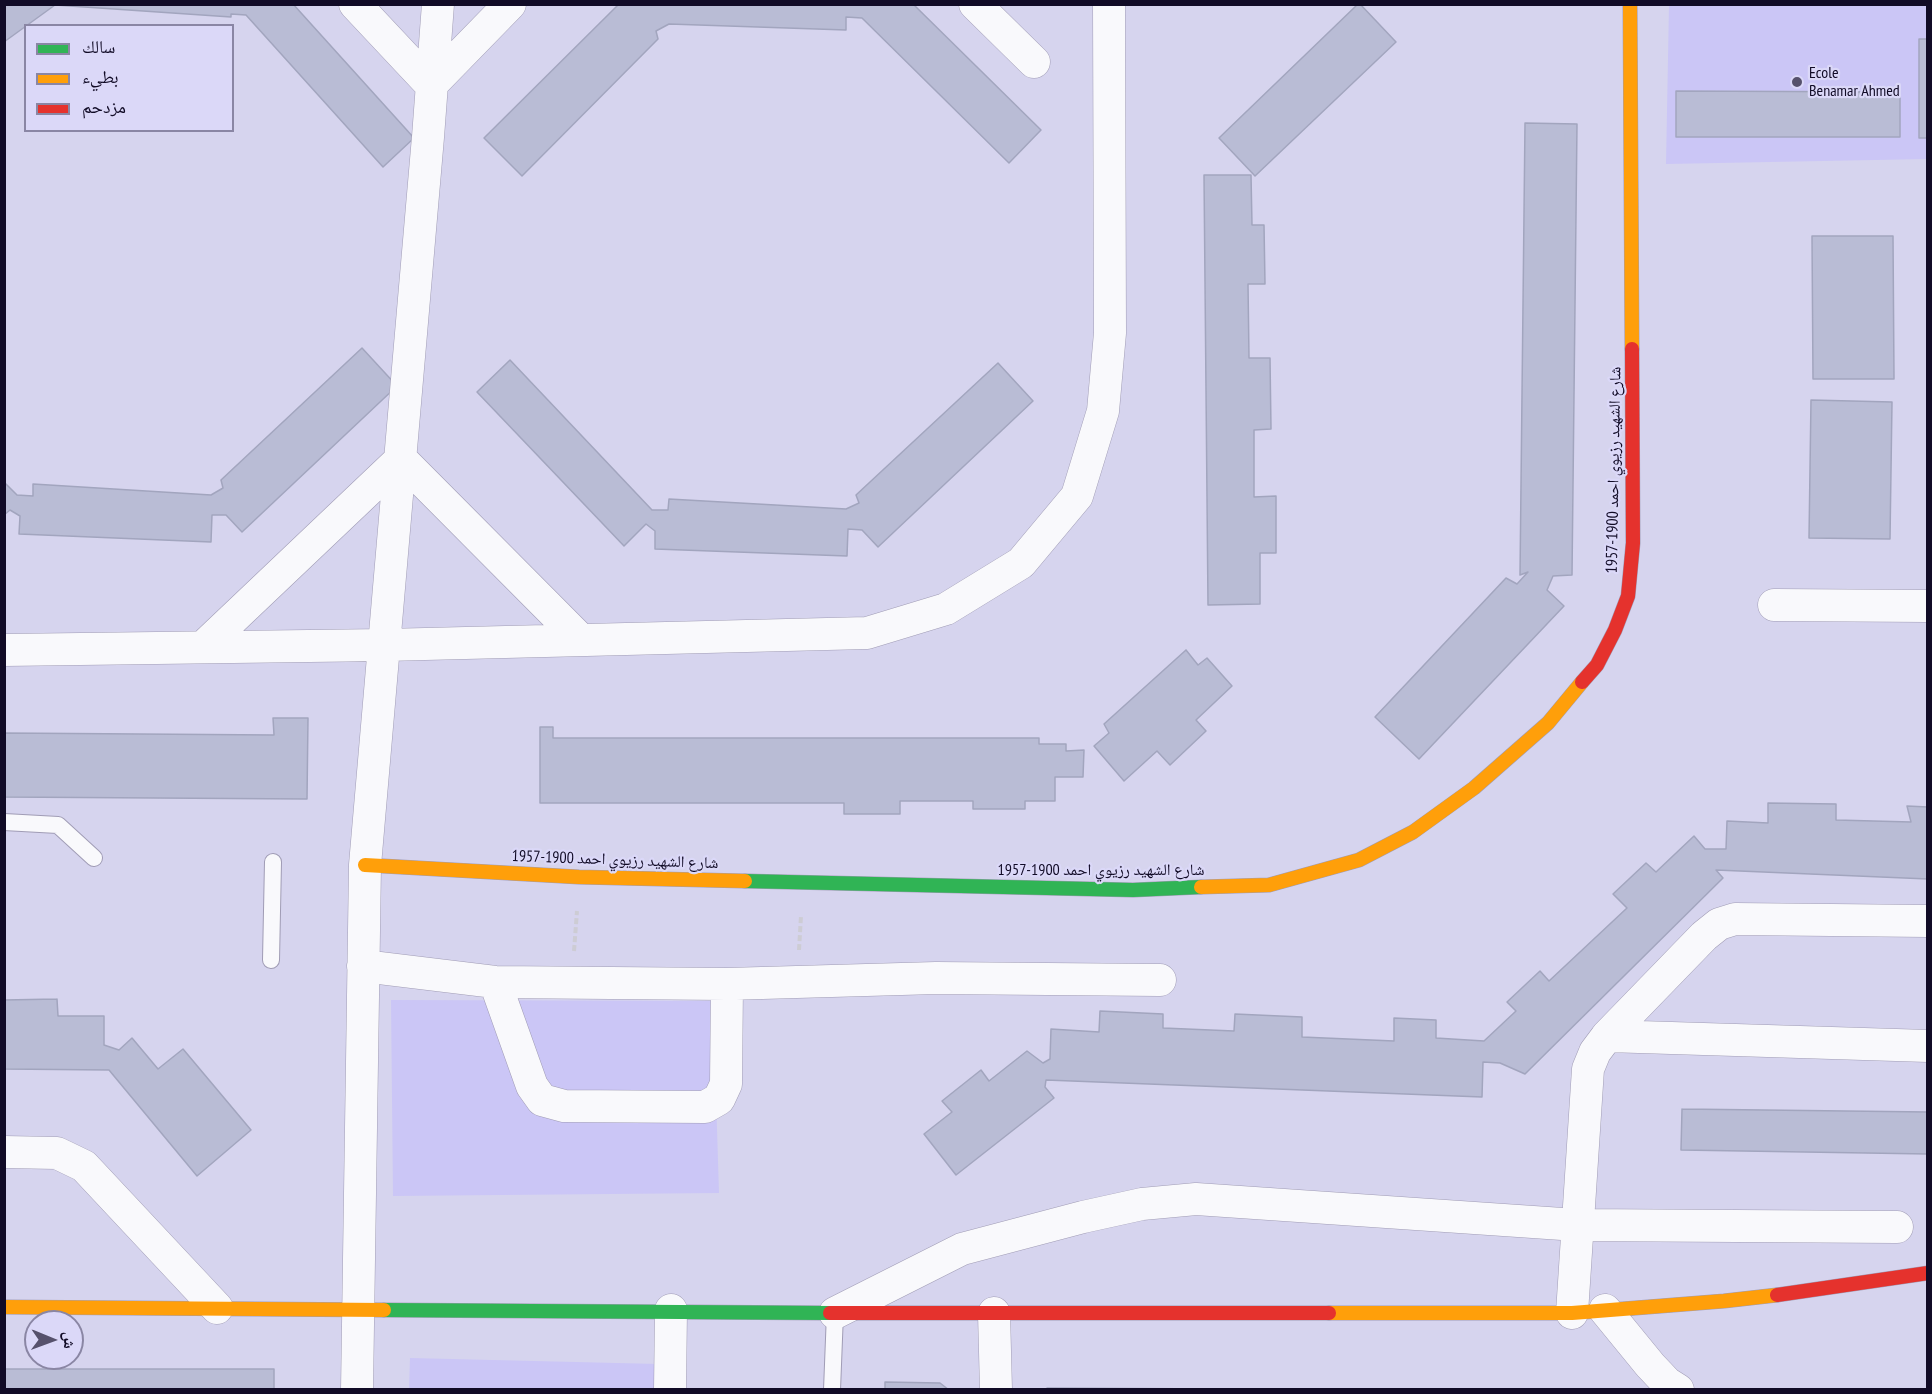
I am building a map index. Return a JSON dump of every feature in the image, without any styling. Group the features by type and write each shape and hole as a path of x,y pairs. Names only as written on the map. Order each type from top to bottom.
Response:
{"street":[{"path":"355,4 431,85"},
{"path":"357,1389 365,865 438,4"},
{"path":"431,85 510,4"},
{"path":"975,4 1035,62"},
{"path":"4,650 385,645 867,633 945,609 1021,563 1077,496 1103,411 1110,333 1109,4"},
{"name":"شارع الشهيد رزيوي احمد 1900-1957","path":"365,865 579,877 1133,890 1269,885 1359,860 1413,832 1474,788 1548,723 1597,665 1616,630 1628,596 1633,543 1630,4"},
{"path":"400,459 581,640"},
{"path":"203,647 400,459"},
{"path":"1774,605 1928,606"},
{"path":"1572,1313 1588,1069 1595,1052 1607,1036 1704,936 1719,924 1735,919 1928,921"},
{"path":"363,966 495,982 727,984 936,978 1160,981"},
{"path":"495,982 532,1086 542,1100 575,1107 705,1107 719,1099 726,1084 727,984"},
{"path":"1607,1036 1928,1046"},
{"path":"4,1152 57,1153 84,1166 217,1308"},
{"path":"836,1313 962,1249 1083,1216 1142,1204 1196,1199 1577,1225 1897,1227"},
{"path":"4,1307 671,1310 836,1313 1572,1313 1724,1301 1811,1291 1928,1273"},
{"path":"670,1389 671,1310"},
{"path":"1605,1310 1650,1365 1667,1383 1678,1389"},
{"path":"994,1313 996,1389"}],"lane":[{"path":"4,822 58,825 94,858"},
{"path":"271,960 273,862"},
{"path":"832,1389 836,1313"}],"path":[{"path":"572,983 579,877"},
{"path":"797,982 802,882"}],"shaded area":[{"name":"Ecole Benamar Ahmed","path":"1669,5 1927,5 1927,159 1666,164"},
{"path":"391,1000 713,1001 719,1193 393,1196"},
{"path":"410,1358 658,1364 657,1389 409,1390"}],"building":[{"path":"4,4 293,4 414,138 383,167 246,15 231,14 231,17 55,5 29,24 24,24 24,27 4,42"},
{"path":"619,4 913,4 1041,130 1009,163 862,18 846,17 846,30 669,24 656,31 658,39 522,176 484,138"},
{"path":"1358,4 1396,42 1255,176 1219,138"},
{"path":"1919,39 1928,39 1928,138 1919,138"},
{"path":"1676,91 1900,92 1900,137 1676,137"},
{"path":"1525,123 1577,124 1572,575 1553,576 1547,590 1564,606 1419,759 1375,717 1506,578 1517,584 1528,572 1520,575"},
{"path":"1204,175 1251,175 1252,225 1264,225 1265,284 1248,284 1249,358 1270,358 1271,429 1254,430 1254,497 1276,496 1276,553 1260,553 1260,604 1208,605"},
{"path":"1812,236 1893,236 1894,379 1813,379"},
{"path":"362,348 397,386 242,532 226,515 212,515 211,542 19,534 20,516 10,510 4,515 4,482 17,495 33,496 33,484 211,495 223,488 221,480"},
{"path":"510,360 652,510 668,510 669,499 846,509 859,503 856,495 998,363 1033,401 878,547 862,530 848,529 847,556 655,549 655,531 646,524 624,546 477,392"},
{"path":"1811,400 1892,402 1890,539 1809,538"},
{"path":"1186,650 1198,665 1207,658 1232,686 1196,720 1206,731 1170,765 1157,751 1124,781 1094,746 1109,733 1104,724"},
{"path":"273,718 308,718 307,799 4,797 4,733 274,735"},
{"path":"540,727 553,727 553,738 1039,738 1039,744 1066,744 1066,751 1084,750 1083,777 1055,777 1055,801 1025,801 1025,809 973,809 973,801 900,801 900,814 844,814 844,803 540,803"},
{"path":"1768,803 1836,804 1836,820 1911,822 1907,806 1928,807 1928,879 1716,870 1723,878 1525,1074 1500,1063 1483,1062 1482,1097 1046,1080 1045,1087 1054,1098 956,1175 924,1134 952,1112 942,1101 981,1070 989,1081 1027,1051 1043,1063 1050,1059 1051,1029 1099,1032 1100,1011 1163,1014 1163,1028 1234,1031 1235,1014 1302,1017 1302,1037 1394,1041 1394,1018 1436,1020 1436,1038 1484,1041 1516,1011 1507,1002 1540,971 1549,981 1627,908 1613,894 1646,863 1656,872 1694,836 1705,849 1726,849 1727,821 1768,823"},
{"path":"57,999 58,1016 104,1016 104,1045 119,1050 132,1038 158,1069 183,1049 251,1130 197,1176 109,1070 4,1069 4,1000"},
{"path":"1682,1109 1928,1112 1928,1154 1681,1150"},
{"path":"4,1369 274,1369 274,1390 4,1390"},
{"path":"885,1382 940,1383 949,1390 885,1390"},
{"path":"1047,1388 1394,1390 1047,1390"}],"traffic: fast":[{"path":"745,881 1133,890 1201,887"},
{"path":"384,1310 830,1313"}],"traffic: slow":[{"path":"1630,4 1632,349"},
{"path":"1201,887 1269,885 1359,860 1413,832 1474,788 1548,723 1582,682"},
{"path":"365,865 579,877 745,881"},
{"path":"1329,1313 1572,1313 1777,1295"},
{"path":"4,1307 384,1310"}],"traffic: jam":[{"path":"1582,682 1597,665 1615,630 1628,596 1633,543 1632,349"},
{"path":"1777,1295 1928,1273"},
{"path":"830,1313 1329,1313"}],"place":[{"name":"Ecole Benamar Ahmed","path":"1797,82"}]}
